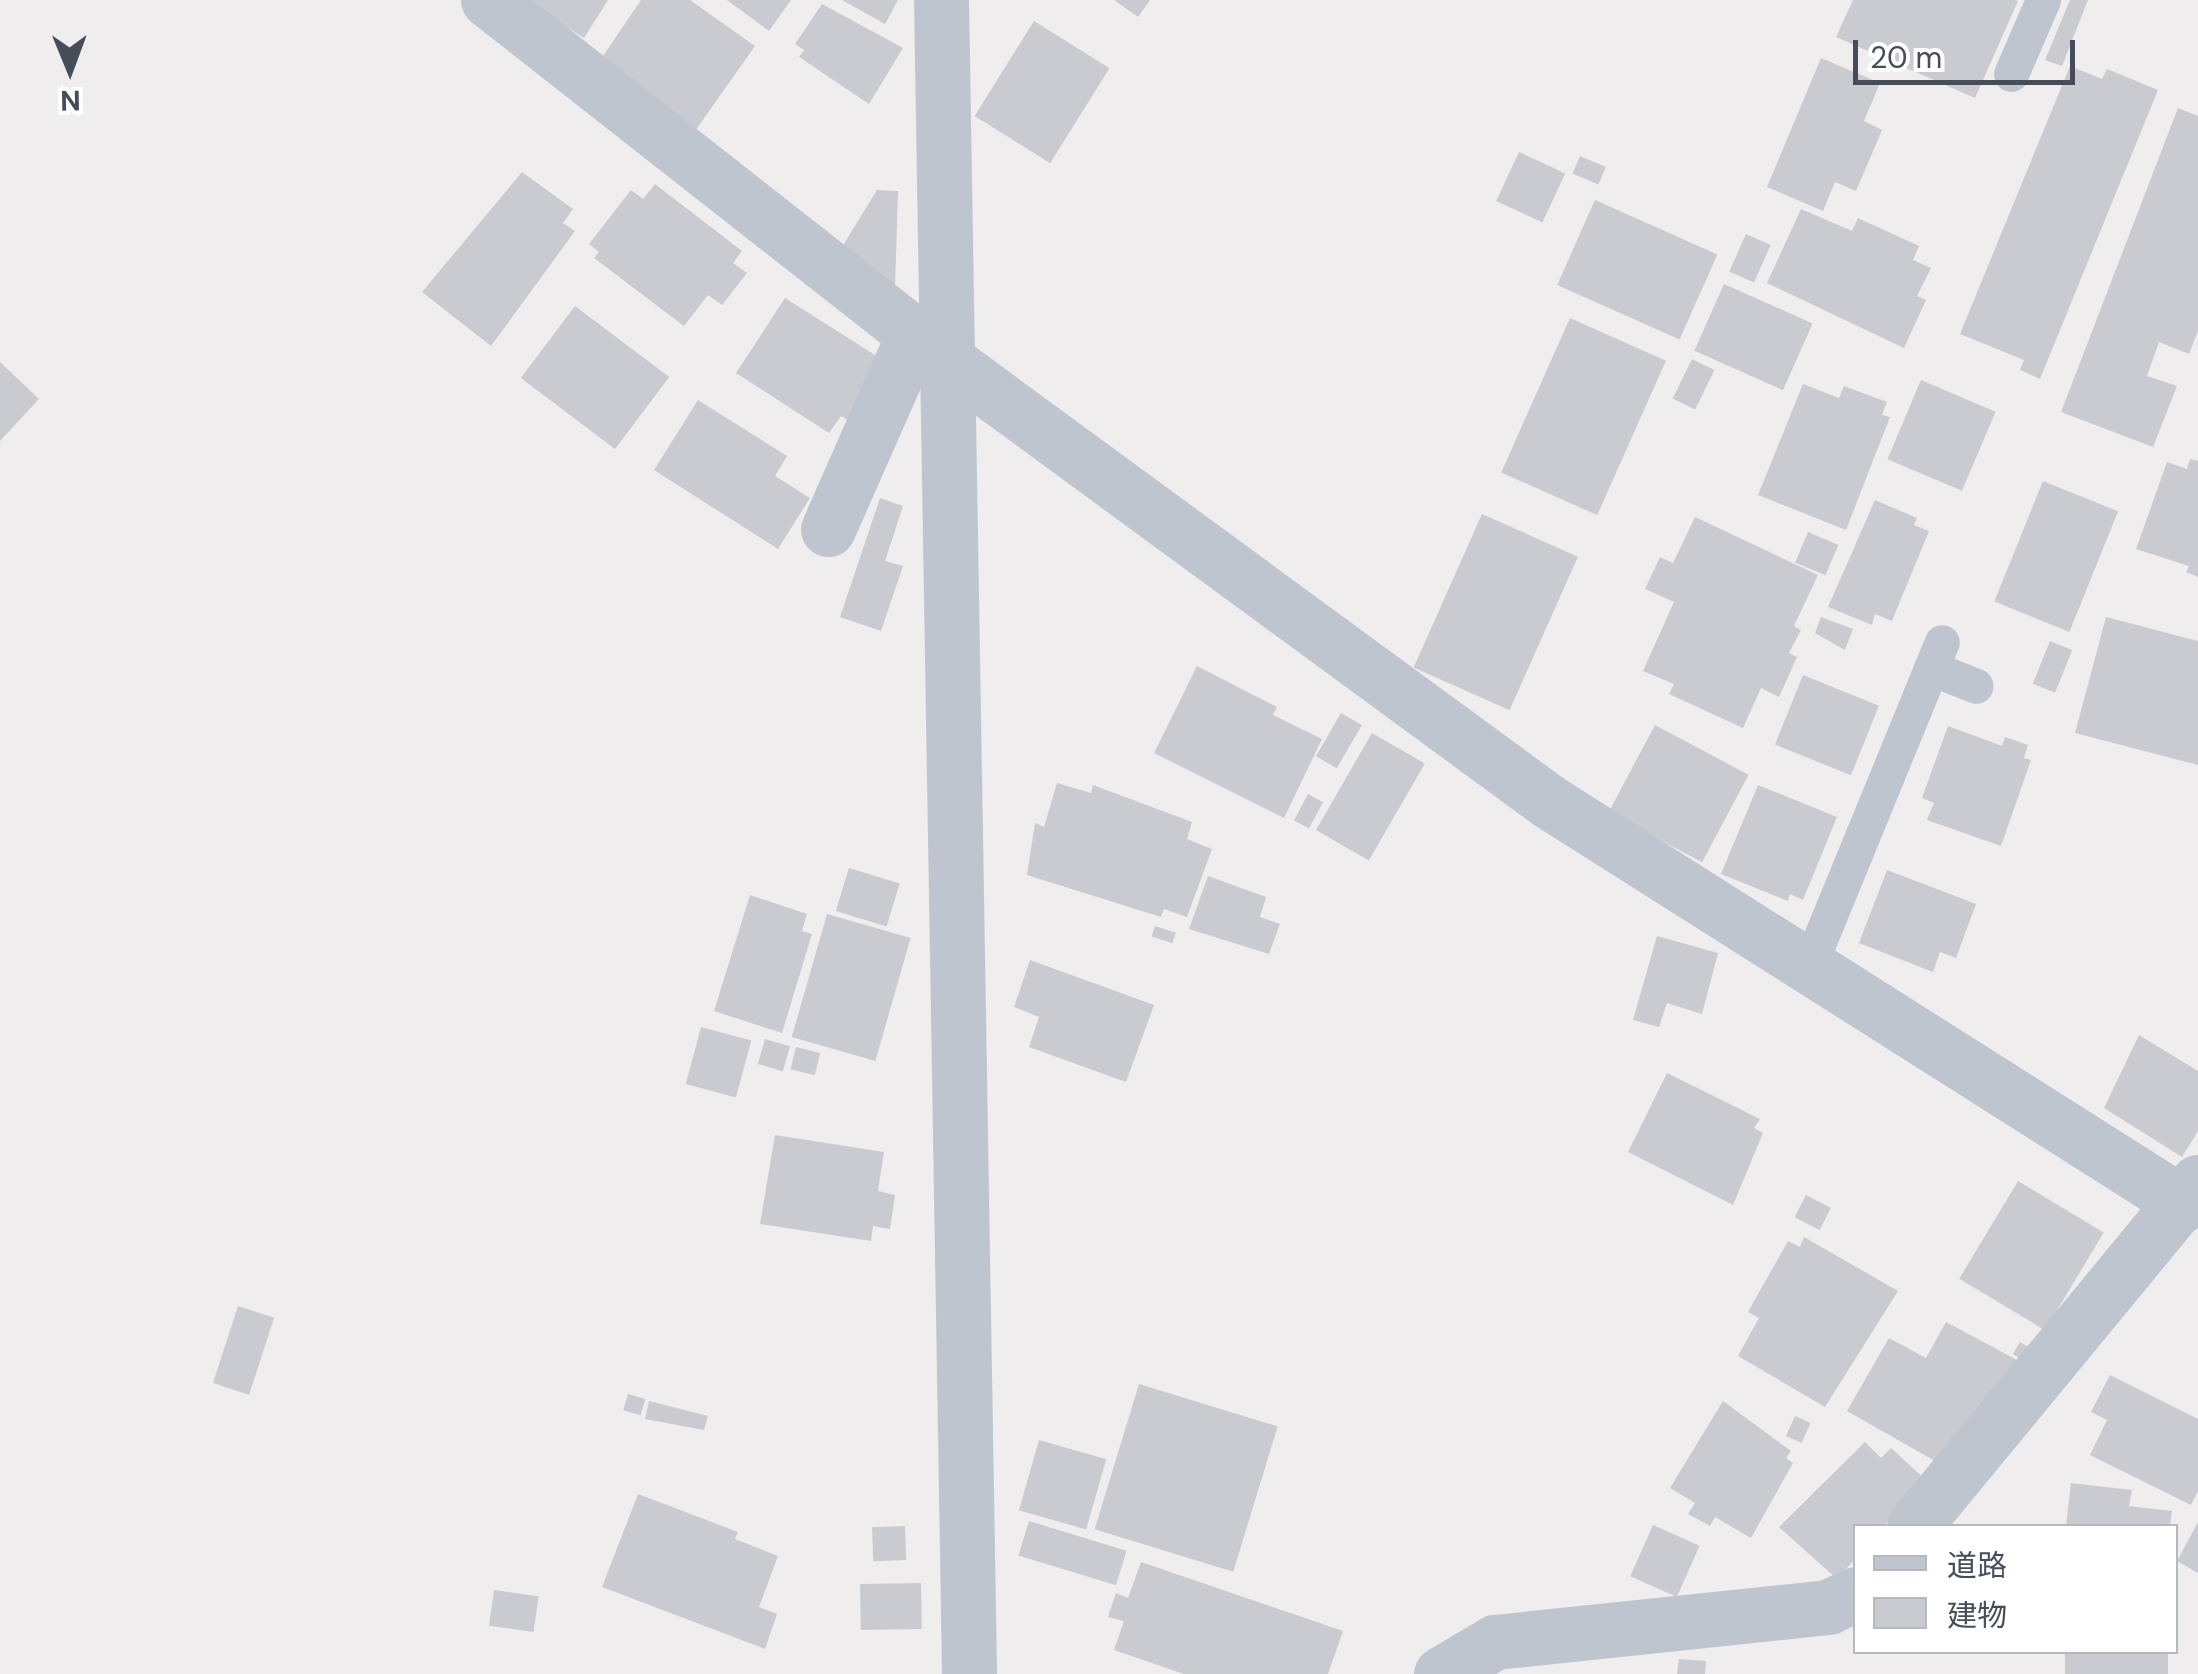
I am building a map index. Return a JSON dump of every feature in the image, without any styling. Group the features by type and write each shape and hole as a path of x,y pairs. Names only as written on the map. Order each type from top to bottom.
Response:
{"street":[{"path":"488,0 931,348 1548,801 1809,966 2191,1193 1916,1524"},
{"path":"941,0 931,348 969,1674"},
{"path":"828,530 931,348"},
{"path":"1442,1674 1494,1642 1828,1607 1853,1595"}],"lane":[{"path":"2011,74 2043,0"},
{"path":"1809,966 1936,655 1976,686"}],"building":[{"path":"524,0 608,0 584,38"},
{"path":"641,0 690,0 755,46 695,131 599,62"},
{"path":"727,0 791,0 769,31"},
{"path":"842,0 898,0 885,24"},
{"path":"1114,0 1150,0 1138,17"},
{"path":"1853,0 2018,1 1975,98 1836,37"},
{"path":"2070,0 2088,0 2062,66 2045,60"},
{"path":"822,4 903,48 869,104 799,57 804,50 795,44"},
{"path":"1034,21 1109,68 1050,163 975,116"},
{"path":"1821,58 1880,83 1864,121 1882,130 1856,191 1835,182 1823,211 1767,187"},
{"path":"2070,66 2102,79 2107,69 2158,90 2040,379 2020,370 2024,360 1960,334"},
{"path":"2178,108 2198,116 2198,331 2189,354 2159,342 2147,376 2177,386 2153,447 2061,412"},
{"path":"1519,152 1565,174 1542,222 1496,201"},
{"path":"1580,156 1606,167 1598,184 1573,173"},
{"path":"522,172 573,209 563,223 575,231 491,346 422,292"},
{"path":"655,184 742,251 733,263 747,273 722,305 708,295 684,326 594,258 599,252 589,244 631,190 643,199"},
{"path":"877,190 898,191 895,288 842,247"},
{"path":"1595,200 1717,255 1680,339 1557,285"},
{"path":"1801,209 1852,231 1858,218 1919,246 1913,260 1931,268 1917,296 1926,300 1904,348 1767,283"},
{"path":"1746,234 1771,245 1754,282 1729,271"},
{"path":"1724,284 1813,323 1783,390 1694,351"},
{"path":"785,298 886,362 848,420 841,416 829,433 736,373"},
{"path":"575,306 669,377 615,449 521,378"},
{"path":"1570,318 1666,361 1597,515 1501,472"},
{"path":"1692,359 1714,370 1695,410 1673,399"},
{"path":"0,362 39,399 0,441"},
{"path":"1921,380 1996,412 1962,491 1887,459"},
{"path":"1803,384 1839,398 1844,386 1887,402 1882,415 1890,417 1846,530 1758,495"},
{"path":"698,400 787,456 775,476 810,498 778,549 654,470"},
{"path":"2190,459 2198,461 2198,577 2186,572 2189,566 2136,549 2167,462 2187,469"},
{"path":"2043,481 2118,511 2069,632 1994,602"},
{"path":"880,498 903,506 885,561 903,566 881,631 840,617"},
{"path":"1875,500 1917,518 1914,525 1929,531 1892,621 1875,614 1872,625 1828,607"},
{"path":"1482,514 1578,557 1510,710 1414,667"},
{"path":"1695,517 1818,575 1794,626 1801,630 1789,653 1797,657 1779,697 1761,688 1743,728 1669,694 1674,684 1643,671 1674,602 1645,589 1660,557 1673,563"},
{"path":"1808,532 1838,545 1825,575 1795,562"},
{"path":"1821,617 1853,629 1845,650 1815,633"},
{"path":"2106,617 2198,641 2198,765 2075,733"},
{"path":"2050,641 2072,650 2055,693 2033,684"},
{"path":"1197,666 1277,707 1273,715 1322,739 1284,818 1154,753"},
{"path":"1803,675 1879,706 1851,775 1775,745"},
{"path":"1341,713 1362,725 1337,768 1316,756"},
{"path":"1655,725 1749,775 1702,862 1609,812"},
{"path":"1948,726 2002,746 2005,737 2028,745 2024,758 2031,760 2001,846 1927,820 1934,803 1922,798"},
{"path":"1372,733 1425,764 1369,860 1316,830"},
{"path":"1057,783 1091,793 1093,785 1192,822 1187,839 1212,849 1187,917 1164,909 1161,917 1027,875 1035,823 1044,827"},
{"path":"1758,785 1837,817 1803,900 1790,894 1788,901 1721,874"},
{"path":"1308,794 1323,802 1309,828 1294,820"},
{"path":"849,868 900,883 887,927 836,911"},
{"path":"1887,870 1976,904 1956,958 1940,952 1933,972 1859,943"},
{"path":"1208,876 1266,897 1260,917 1280,924 1269,954 1189,929"},
{"path":"750,895 807,914 802,931 812,934 782,1033 714,1011"},
{"path":"827,914 911,938 875,1061 792,1037"},
{"path":"1155,926 1176,933 1173,943 1152,936"},
{"path":"1657,936 1718,953 1702,1014 1667,1003 1659,1027 1633,1020"},
{"path":"1030,960 1154,1005 1126,1082 1029,1047 1039,1017 1014,1007"},
{"path":"701,1027 751,1040 736,1097 686,1084"},
{"path":"2139,1035 2198,1071 2198,1131 2182,1157 2104,1108"},
{"path":"765,1039 790,1046 783,1071 758,1064"},
{"path":"796,1047 820,1053 815,1075 790,1069"},
{"path":"1667,1073 1760,1119 1754,1128 1763,1133 1733,1205 1628,1152"},
{"path":"775,1135 884,1152 878,1191 895,1195 890,1229 873,1226 871,1241 760,1224"},
{"path":"2018,1181 2104,1233 2045,1330 1959,1279"},
{"path":"1806,1195 1831,1208 1820,1230 1795,1217"},
{"path":"1804,1237 1898,1291 1825,1407 1738,1356 1759,1318 1748,1312 1788,1241 1800,1247"},
{"path":"238,1306 274,1318 249,1395 213,1383"},
{"path":"1946,1322 2017,1360 1942,1465 1847,1411 1889,1338 1926,1358"},
{"path":"2020,1342 2042,1355 2035,1367 2013,1354"},
{"path":"2110,1375 2198,1419 2198,1491 2191,1505 2090,1455 2107,1420 2091,1412"},
{"path":"1139,1384 1278,1426 1233,1572 1095,1529"},
{"path":"628,1394 645,1399 641,1415 623,1410"},
{"path":"649,1401 708,1416 704,1430 645,1419"},
{"path":"1723,1401 1791,1451 1786,1458 1793,1463 1751,1538 1715,1517 1710,1526 1688,1514 1695,1503 1670,1488"},
{"path":"1795,1416 1811,1423 1802,1443 1786,1436"},
{"path":"1039,1440 1106,1459 1086,1529 1019,1510"},
{"path":"1865,1442 1881,1458 1891,1448 1926,1480 1886,1524 1853,1524 1853,1561 1837,1579 1779,1527"},
{"path":"2071,1483 2132,1490 2129,1506 2172,1511 2170,1524 2066,1524"},
{"path":"638,1494 738,1532 735,1539 778,1556 759,1607 777,1614 765,1649 602,1587"},
{"path":"1029,1521 1127,1551 1116,1585 1018,1555"},
{"path":"2198,1522 2198,1573 2178,1559"},
{"path":"1653,1525 1700,1546 1677,1597 1630,1576"},
{"path":"905,1526 906,1560 873,1561 872,1527"},
{"path":"1141,1562 1343,1631 1328,1674 1184,1674 1114,1650 1124,1621 1108,1617 1116,1593 1128,1598"},
{"path":"921,1583 922,1629 861,1630 860,1584"},
{"path":"494,1590 539,1596 534,1632 489,1626"},
{"path":"2065,1654 2168,1654 2168,1674 2065,1674"},
{"path":"1679,1659 1706,1661 1705,1674 1677,1674"}]}
